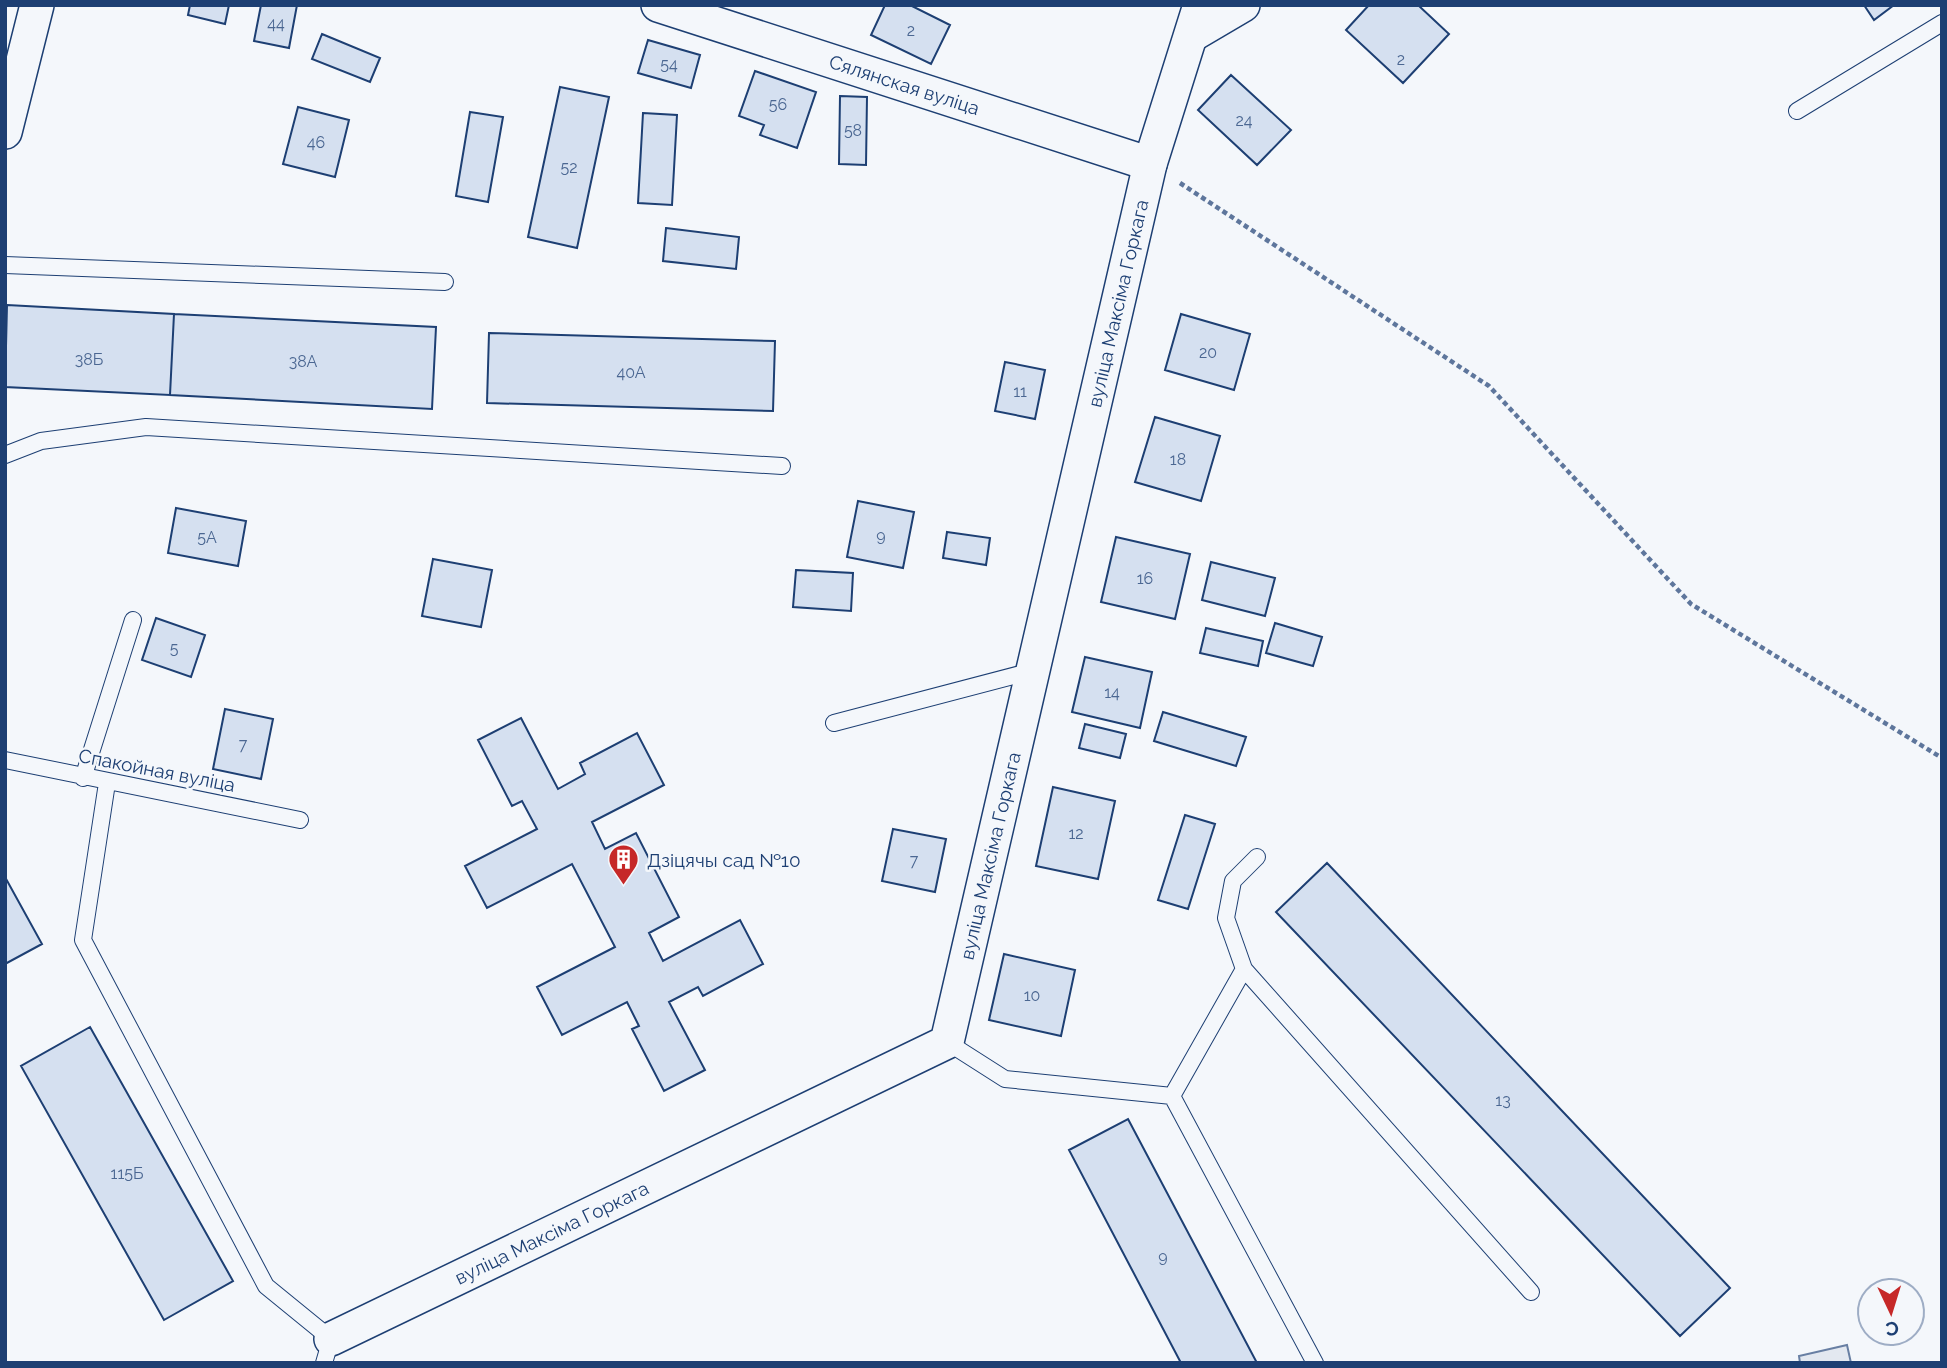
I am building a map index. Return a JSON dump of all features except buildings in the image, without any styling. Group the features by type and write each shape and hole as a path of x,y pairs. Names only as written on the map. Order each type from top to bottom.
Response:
{"street":[{"path":"5,132 37,5"},
{"name":"Сялянская вуліца","path":"658,5 1150,164"},
{"path":"1196,20 1243,5"},
{"name":"вуліца Максіма Горкага","path":"327,1351 947,1042 1150,164 1196,20"}],"lane":[{"path":"1797,111 1942,23"},
{"path":"5,265 445,282"},
{"path":"5,455 41,441 146,427 782,466"},
{"path":"83,778 132,620"},
{"path":"834,723 1032,671"},
{"name":"Спакойная вуліца","path":"5,760 107,783 300,820"},
{"path":"107,783 83,940 266,1286 327,1351"},
{"path":"1257,857 1233,881 1226,918 1244,969 1531,1292"},
{"path":"1172,1096 1244,969"},
{"path":"947,1042 1005,1079 1172,1096"},
{"path":"1172,1096 1315,1363"}],"path":[{"path":"1150,164 1489,386 1691,604 1942,758"}],"shaded area":[{"path":"1847,1345 1851,1363 1800,1363 1799,1356"}],"place":[{"name":"Дзіцячы сад №10","path":"624,887"}]}
